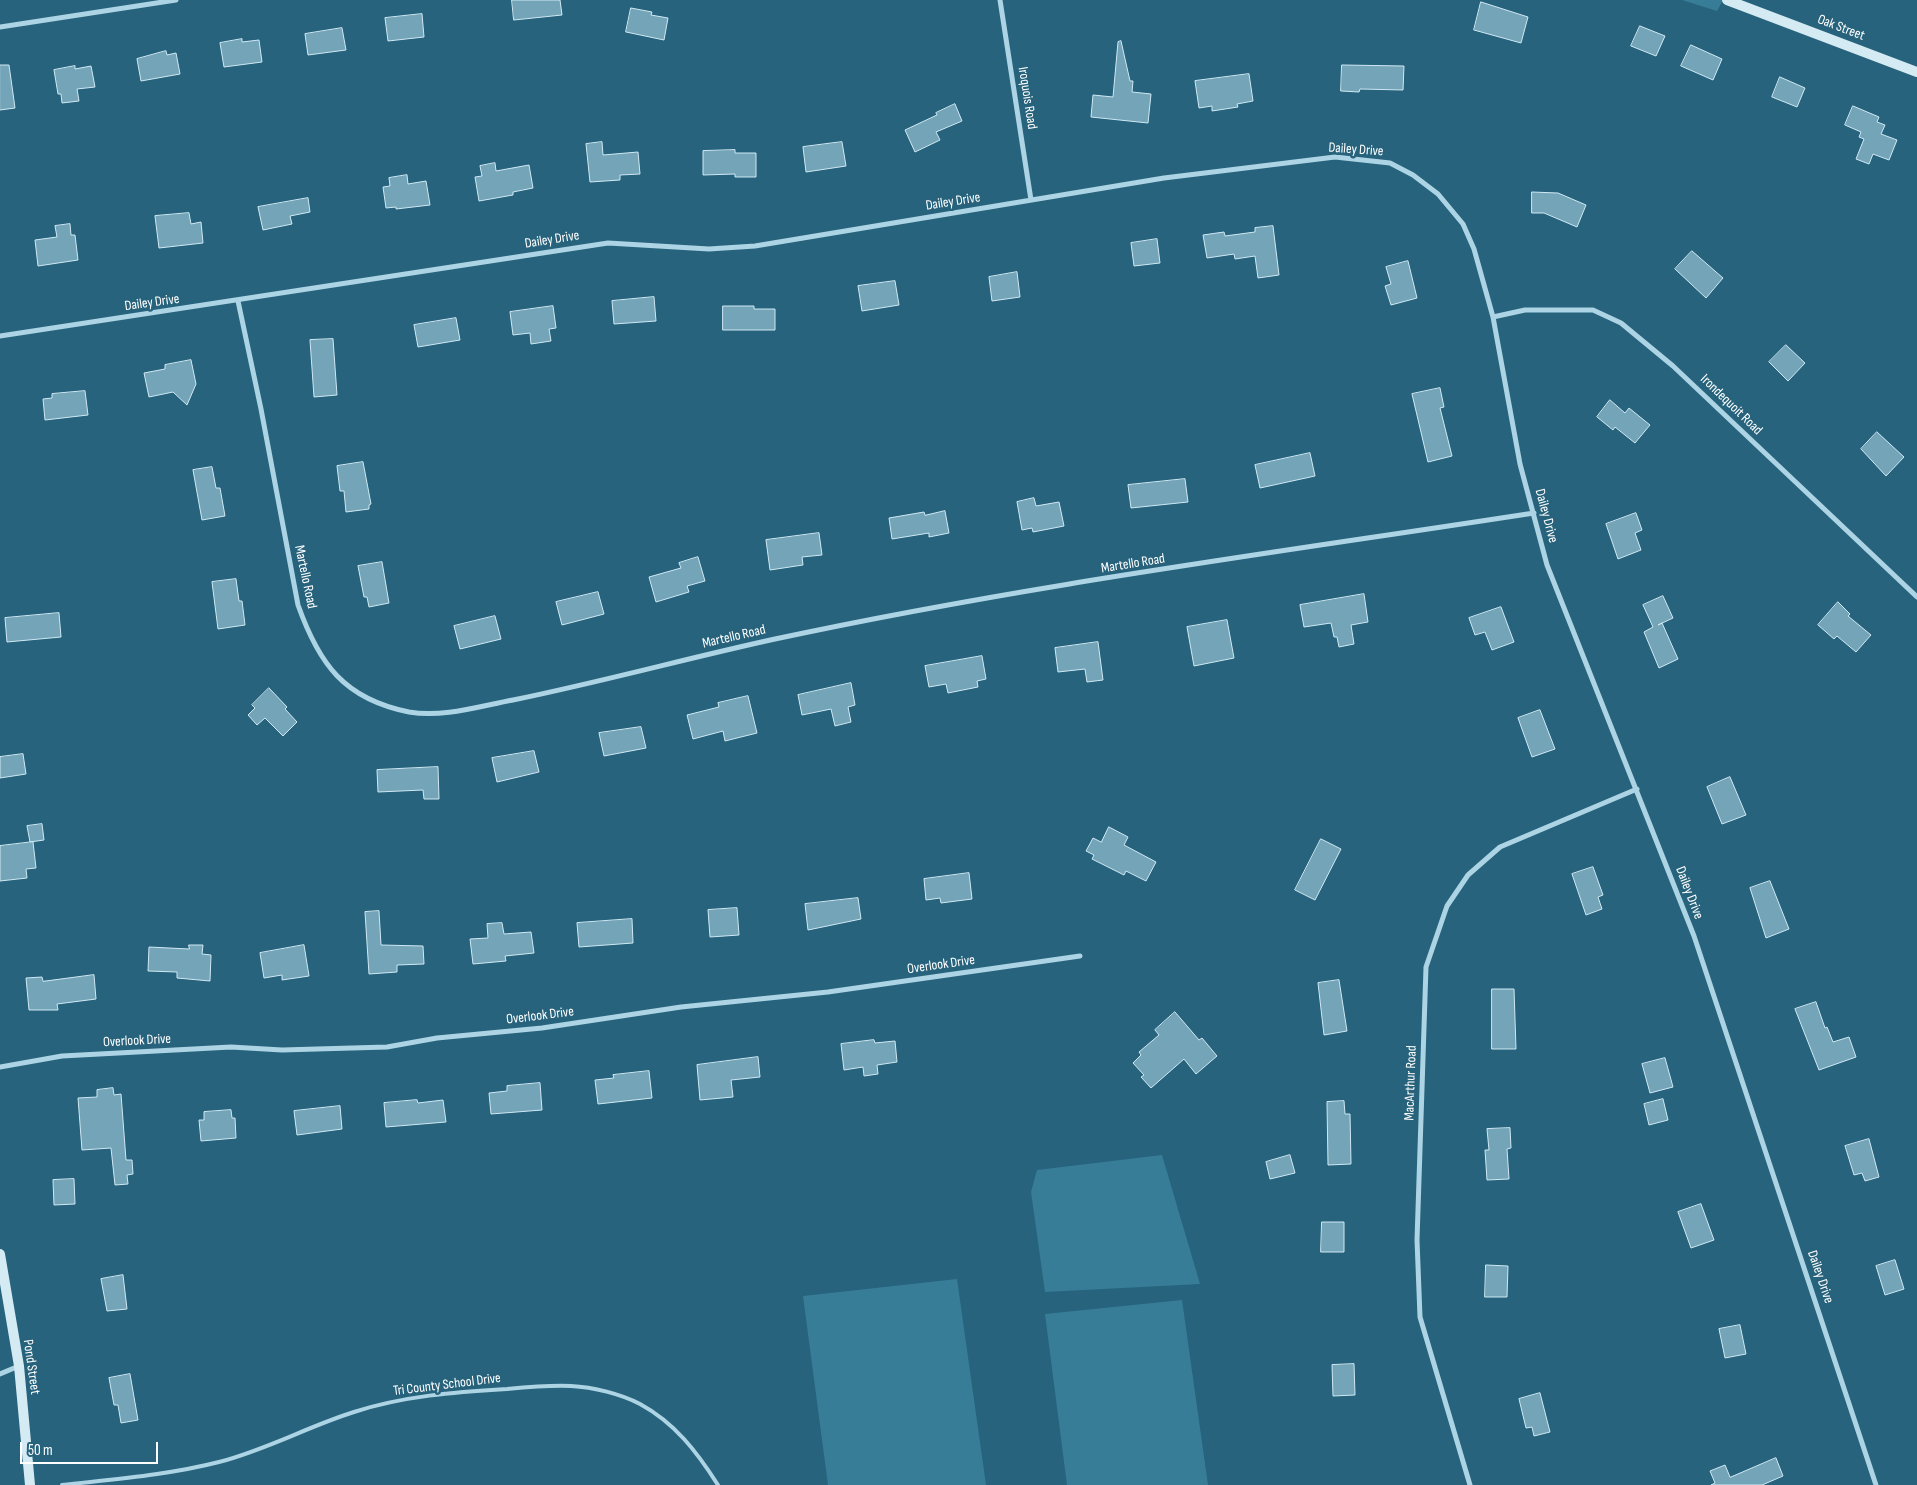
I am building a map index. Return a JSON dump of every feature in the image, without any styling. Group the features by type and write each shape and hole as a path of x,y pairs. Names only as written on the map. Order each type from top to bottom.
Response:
{"main road":[{"name":"Oak Street","path":"1727,0 1917,72"},
{"name":"Pond Street","path":"0,1254 19,1366 30,1485"}],"street":[{"path":"0,28 176,0"},
{"name":"Iroquois Road","path":"1000,0 1031,200"},
{"name":"Dailey Drive","path":"0,336 608,243 709,249 755,246 1164,178 1335,157 1390,163 1413,175 1438,194 1463,224 1474,249 1493,316 1520,464 1548,565 1694,936 1876,1485"},
{"name":"Martello Road","path":"238,301 261,409 298,605 309,636 320,657 350,688 368,700 412,712 451,712 556,691 775,639 1058,586 1534,513"},
{"name":"Irondequoit Road","path":"1493,316 1525,310 1593,310 1621,323 1673,366 1917,597"},
{"name":"MacArthur Road","path":"1470,1485 1420,1317 1417,1240 1426,967 1447,906 1468,875 1500,847 1637,789"},
{"name":"Overlook Drive","path":"0,1067 62,1056 231,1047 282,1050 387,1047 437,1038 542,1028 682,1007 828,992 1080,956"},
{"path":"0,1374 19,1366"}],"lane":[{"name":"Tri County School Drive","path":"62,1485 187,1469 220,1462 267,1446 338,1417 397,1400 471,1391 572,1386 618,1396 639,1403 656,1414 689,1443 718,1485"}],"shaded area":[{"path":"1682,0 1723,0 1717,11"},
{"path":"1162,1155 1200,1284 1045,1292 1031,1192 1037,1170"},
{"path":"957,1279 986,1485 828,1485 803,1296"},
{"path":"1182,1300 1208,1485 1067,1485 1045,1314"}],"building":[{"path":"512,0 560,0 562,15 514,20"},
{"path":"1481,2 1528,17 1521,43 1474,30"},
{"path":"631,8 652,12 651,15 668,18 664,40 626,32"},
{"path":"422,14 424,37 388,41 385,18"},
{"path":"1640,26 1665,36 1656,56 1631,46"},
{"path":"342,28 346,50 308,55 305,34"},
{"path":"242,39 242,42 259,40 262,62 224,67 220,43"},
{"path":"1121,41 1130,81 1133,81 1132,92 1151,94 1148,123 1091,117 1093,95 1113,97 1118,42"},
{"path":"1691,45 1722,59 1713,80 1681,66"},
{"path":"166,51 167,55 176,53 180,74 141,81 137,59"},
{"path":"0,65 9,65 15,108 0,110"},
{"path":"1342,65 1404,66 1403,90 1360,89 1359,92 1341,91"},
{"path":"75,66 75,69 91,66 95,87 77,89 79,101 62,103 61,94 58,94 54,70"},
{"path":"1249,74 1253,101 1237,104 1238,107 1212,111 1212,106 1199,108 1195,81"},
{"path":"1780,77 1805,88 1797,107 1772,97"},
{"path":"955,104 962,121 936,132 940,140 915,152 905,130"},
{"path":"1853,106 1879,117 1877,122 1885,125 1881,134 1897,140 1889,160 1873,154 1869,164 1856,159 1864,139 1859,137 1861,132 1845,125"},
{"path":"602,142 603,155 638,152 640,174 620,175 620,180 590,182 586,144"},
{"path":"842,142 846,166 806,172 803,147"},
{"path":"735,150 735,153 756,153 756,177 735,177 735,174 703,175 703,151"},
{"path":"495,163 496,171 529,165 533,188 513,192 513,195 479,201 475,177 482,176 480,166"},
{"path":"407,175 408,184 426,181 430,205 396,209 396,207 386,208 383,187 390,186 389,178"},
{"path":"1532,192 1558,193 1586,205 1577,227 1544,213 1532,213"},
{"path":"308,198 310,212 290,216 292,224 263,230 258,207"},
{"path":"189,213 191,224 201,222 203,243 159,248 155,216"},
{"path":"70,224 71,235 75,235 78,260 38,266 35,240 57,237 55,226"},
{"path":"1273,226 1279,275 1258,278 1255,256 1235,259 1234,254 1207,258 1203,235 1224,232 1225,236 1255,232 1255,228"},
{"path":"1157,239 1160,263 1134,266 1131,243"},
{"path":"1692,251 1723,278 1706,298 1675,269"},
{"path":"1408,261 1417,298 1391,305 1385,286 1391,284 1386,267"},
{"path":"1017,272 1020,297 992,301 989,277"},
{"path":"895,281 899,305 862,311 858,286"},
{"path":"654,297 656,321 614,324 612,301"},
{"path":"553,306 556,328 549,329 551,341 531,344 530,333 513,335 510,312"},
{"path":"723,306 754,306 754,309 775,309 775,330 723,330"},
{"path":"456,318 460,340 418,347 414,325"},
{"path":"333,339 337,395 314,397 310,340"},
{"path":"1786,345 1805,363 1788,381 1769,362"},
{"path":"191,360 196,384 187,405 173,392 149,397 144,373 165,369 165,365"},
{"path":"1440,388 1444,407 1440,408 1452,456 1428,462 1412,394"},
{"path":"85,391 88,415 45,420 43,399 52,398 52,394"},
{"path":"1610,400 1625,413 1629,408 1650,425 1635,443 1615,427 1613,430 1597,417"},
{"path":"1877,432 1904,457 1886,476 1861,449"},
{"path":"1310,453 1315,476 1260,488 1255,465"},
{"path":"363,462 371,504 369,509 346,512 344,491 340,491 337,466"},
{"path":"212,467 216,488 220,488 225,516 202,520 193,470"},
{"path":"1185,479 1188,502 1131,508 1128,485"},
{"path":"1034,498 1036,506 1059,502 1064,526 1033,532 1032,528 1022,530 1017,502"},
{"path":"945,511 949,533 929,537 929,533 892,539 889,518 924,512 925,515"},
{"path":"1636,513 1642,530 1635,533 1641,550 1618,559 1606,524"},
{"path":"819,533 822,555 802,557 803,565 770,570 766,540"},
{"path":"698,557 705,581 687,586 689,592 656,602 649,577 681,568 679,563"},
{"path":"382,562 389,603 369,607 367,597 364,597 358,566"},
{"path":"236,579 239,601 242,601 245,625 218,629 212,582"},
{"path":"598,592 604,614 562,625 556,602"},
{"path":"1364,594 1368,622 1351,625 1354,644 1339,647 1337,637 1334,637 1331,623 1304,627 1300,605"},
{"path":"1663,596 1673,618 1662,623 1678,659 1659,668 1644,632 1653,627 1643,605"},
{"path":"1838,602 1850,614 1848,616 1871,635 1856,652 1837,636 1834,639 1818,625"},
{"path":"1501,607 1514,642 1492,650 1485,632 1475,635 1469,618"},
{"path":"59,613 61,637 7,642 5,618"},
{"path":"495,616 501,639 460,649 454,626"},
{"path":"1227,620 1234,658 1194,666 1187,627"},
{"path":"1098,642 1103,680 1087,682 1085,669 1058,672 1055,648"},
{"path":"982,656 986,679 977,681 978,687 948,693 946,684 929,687 925,666"},
{"path":"851,683 855,705 848,707 851,722 835,726 831,709 802,715 798,695"},
{"path":"269,688 287,707 285,709 297,722 283,736 265,718 257,725 248,715 255,708 252,705"},
{"path":"748,696 757,733 725,741 723,731 693,739 687,715 719,707 718,703"},
{"path":"1540,710 1555,749 1532,757 1518,718"},
{"path":"641,727 646,748 604,756 599,733"},
{"path":"534,751 539,772 497,782 492,758"},
{"path":"23,754 26,774 0,778 0,757"},
{"path":"438,767 439,799 424,799 423,790 378,792 377,770"},
{"path":"1730,777 1746,815 1722,824 1707,787"},
{"path":"42,824 44,840 30,842 27,826"},
{"path":"1109,827 1128,837 1124,845 1156,862 1146,881 1126,871 1124,875 1092,859 1094,855 1086,851 1093,838 1101,842"},
{"path":"1321,839 1341,849 1315,900 1295,890"},
{"path":"33,842 36,868 26,869 27,878 0,881 0,846"},
{"path":"1593,867 1603,895 1598,897 1602,909 1586,915 1572,874"},
{"path":"969,873 972,899 941,903 940,898 926,900 924,879"},
{"path":"1770,881 1789,929 1766,938 1750,888"},
{"path":"858,898 861,919 808,930 805,904"},
{"path":"737,908 739,935 710,937 708,910"},
{"path":"379,911 381,945 423,946 424,964 397,965 397,972 369,974 365,912"},
{"path":"632,919 633,943 579,947 577,923"},
{"path":"502,923 504,934 531,932 534,953 505,956 506,961 473,964 470,939 488,938 487,924"},
{"path":"189,945 203,945 202,954 211,955 210,981 177,978 177,972 148,971 149,947 189,949"},
{"path":"304,945 309,976 282,980 282,975 264,978 260,953"},
{"path":"94,975 96,999 57,1004 58,1010 29,1010 26,978 42,977 43,981"},
{"path":"1339,980 1347,1031 1324,1035 1318,983"},
{"path":"1492,989 1514,989 1516,1049 1492,1049"},
{"path":"1816,1002 1825,1028 1827,1027 1833,1042 1849,1037 1856,1057 1819,1070 1795,1009"},
{"path":"1175,1012 1199,1040 1202,1038 1217,1056 1196,1074 1184,1059 1151,1088 1141,1077 1144,1075 1133,1063 1141,1055 1139,1052 1159,1035 1155,1030"},
{"path":"874,1040 875,1043 895,1041 897,1062 877,1065 878,1074 864,1076 863,1067 844,1070 841,1044"},
{"path":"758,1057 760,1077 731,1080 733,1097 700,1100 697,1065"},
{"path":"1665,1058 1673,1087 1650,1093 1642,1064"},
{"path":"649,1071 652,1098 598,1104 595,1080 614,1078 613,1075"},
{"path":"540,1083 542,1110 491,1114 489,1093 507,1091 507,1086"},
{"path":"113,1088 114,1095 121,1094 126,1160 132,1160 133,1174 127,1175 128,1184 115,1185 111,1148 82,1150 78,1098 97,1097 97,1090"},
{"path":"1663,1099 1668,1120 1649,1125 1644,1104"},
{"path":"417,1100 418,1103 443,1100 446,1122 386,1127 384,1103"},
{"path":"1344,1101 1345,1114 1350,1114 1351,1164 1328,1165 1327,1102"},
{"path":"340,1106 342,1129 297,1135 294,1111"},
{"path":"231,1110 232,1118 235,1118 236,1138 201,1141 199,1120 204,1120 204,1112"},
{"path":"1510,1128 1511,1148 1507,1149 1509,1179 1487,1180 1485,1150 1489,1150 1487,1129"},
{"path":"1869,1139 1879,1177 1865,1181 1862,1173 1854,1175 1845,1146"},
{"path":"1290,1155 1295,1173 1270,1179 1266,1162"},
{"path":"74,1179 75,1204 54,1205 53,1180"},
{"path":"1701,1204 1714,1240 1691,1248 1678,1212"},
{"path":"1322,1222 1344,1222 1344,1252 1321,1252"},
{"path":"1895,1260 1904,1289 1885,1295 1876,1266"},
{"path":"1486,1265 1508,1266 1507,1297 1485,1297"},
{"path":"123,1275 127,1309 107,1311 101,1279"},
{"path":"1740,1325 1746,1354 1725,1358 1719,1329"},
{"path":"1354,1364 1355,1395 1333,1396 1332,1365"},
{"path":"130,1374 138,1420 121,1423 118,1405 114,1405 109,1378"},
{"path":"1540,1393 1550,1432 1534,1436 1532,1427 1526,1428 1519,1399"},
{"path":"1776,1458 1783,1476 1762,1485 1711,1485 1715,1483 1710,1471 1725,1465 1730,1477"}]}
